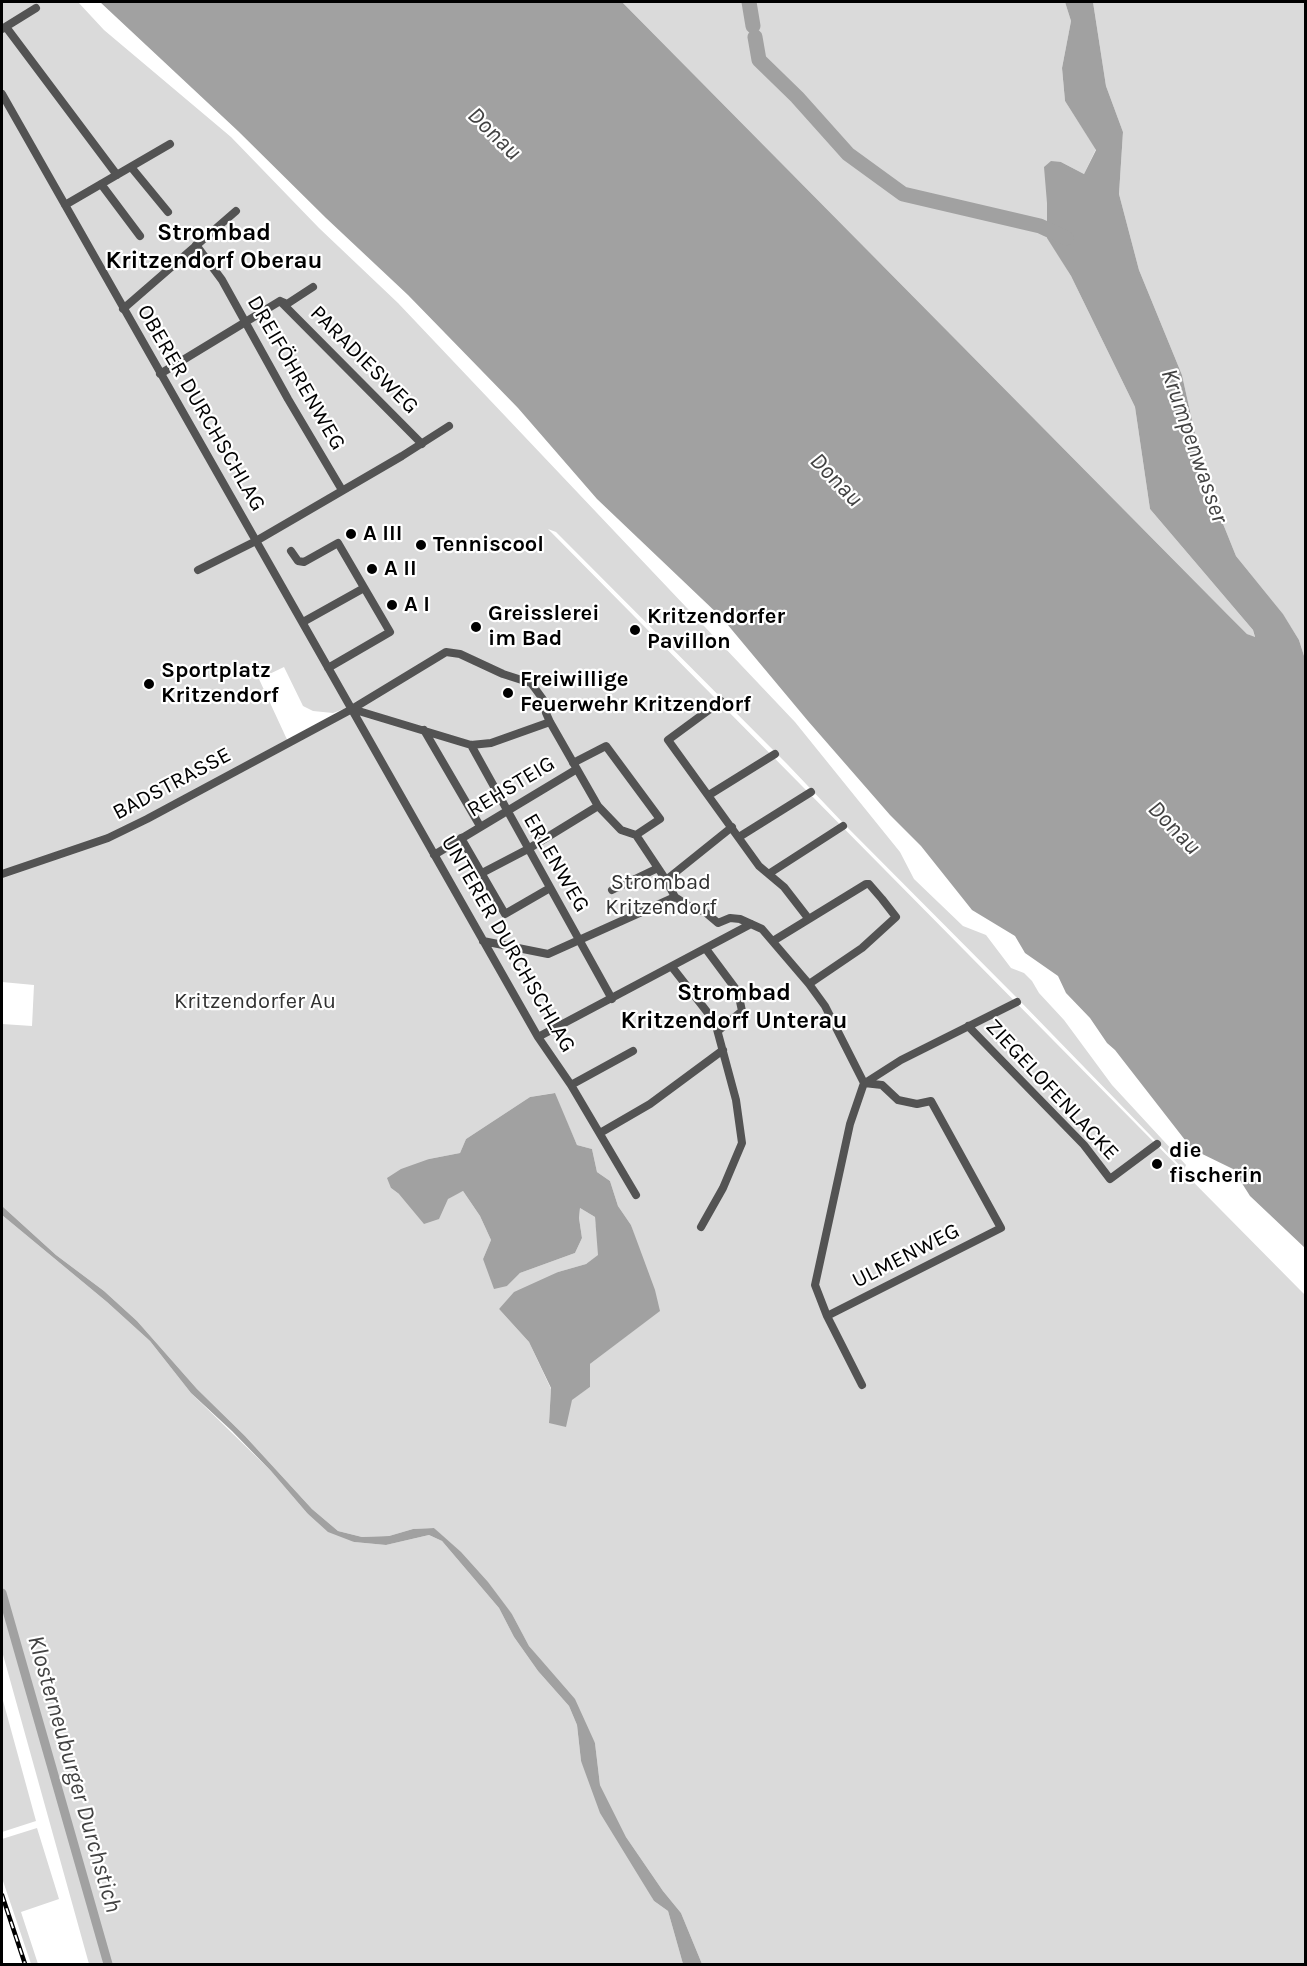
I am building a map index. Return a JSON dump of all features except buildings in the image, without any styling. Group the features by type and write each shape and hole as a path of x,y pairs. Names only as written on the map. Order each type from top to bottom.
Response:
{"street":[{"path":"36,8 4,28 117,175"},
{"name":"OBERER DURCHSCHLAG","path":"2,94 352,709"},
{"path":"65,205 170,144"},
{"path":"131,167 168,212"},
{"path":"101,184 140,236"},
{"path":"123,309 236,211"},
{"name":"DREIFÖHRENWEG","path":"196,245 222,280 342,490"},
{"path":"160,374 280,301 287,304 313,287"},
{"name":"PARADIESWEG","path":"280,301 422,444"},
{"path":"198,570 256,541 449,426"},
{"path":"291,551 298,561 304,562 338,543 390,632 328,668"},
{"path":"303,622 364,588"},
{"name":"BADSTRASSE","path":"2,873 108,838 147,819 352,709 446,652 460,654 503,674 531,683 545,702 550,722"},
{"path":"721,701 669,740 759,866 770,873 808,918"},
{"path":"352,709 471,745 491,743 550,722 598,806 621,830 636,835 675,897 705,912 718,923 730,918 740,919 762,929 773,940 825,1006 864,1083"},
{"name":"UNTERER DURCHSCHLAG","path":"352,709 538,1037 572,1085 636,1196"},
{"path":"424,730 480,826"},
{"name":"ERLENWEG","path":"471,745 612,999"},
{"name":"REHSTEIG","path":"434,855 606,746 660,819 636,835"},
{"path":"709,795 775,754"},
{"path":"739,837 811,792"},
{"path":"482,873 528,849 598,806"},
{"path":"770,873 843,826"},
{"path":"666,880 732,827"},
{"path":"461,838 506,914 550,888"},
{"path":"612,890 658,868"},
{"path":"773,940 866,884 869,884 896,916 862,948 809,984"},
{"path":"483,940 548,954 675,897"},
{"path":"538,1037 751,924"},
{"path":"706,949 738,992 742,1011 718,1031"},
{"path":"672,967 714,1022 718,1031 736,1100 742,1143 723,1188 701,1227"},
{"path":"862,1385 827,1316 815,1285 850,1124 864,1083 901,1060 1017,1002"},
{"name":"ZIEGELOFENLACKE","path":"969,1026 1084,1145 1110,1179 1156,1144"},
{"path":"600,1132 650,1104 723,1050"},
{"path":"572,1085 633,1051"},
{"name":"ULMENWEG","path":"827,1316 1001,1228 931,1101 917,1104 898,1100 882,1085 864,1083"}],"green space":[{"path":"2,2 78,2 104,30 231,137 319,228 398,303 795,722 900,852 914,879 963,926 986,935 1011,968 1024,973 1032,981 1112,1085 1186,1165 1184,1170 788,765 556,532 548,529 1305,1295 1305,1964 702,1964 681,1913 626,1837 600,1785 595,1743 549,1671 529,1646 512,1614 434,1528 413,1529 389,1536 362,1537 338,1531 312,1509 245,1436 197,1389 137,1321 104,1291 56,1255 2,1206 2,1024 32,1026 34,985 2,982","holes":["284,667 303,706 313,711 333,713 352,706 540,1037 350,713 290,746 259,679","554,1093 577,1145 592,1149 597,1172 610,1181 618,1206 631,1225 659,1311 590,1364 590,1387 571,1400 549,1422 551,1389 529,1342 499,1309 558,1272 586,1264 599,1255 595,1217 580,1208 582,1238 575,1253 520,1273 507,1286 483,1259 491,1240 480,1216 463,1191 448,1198 399,1194 391,1188 429,1159 460,1153 466,1139 530,1097"]},
{"path":"622,2 1065,2 1071,21 1062,68 1065,101 1096,149 1084,174 1061,162 1047,203 1048,238 1071,276 1135,407 1150,509 1253,630 1255,638 1247,634 1227,614"},
{"path":"1093,2 1305,2 1305,659 1299,640 1282,613 1236,556 1205,479 1182,375 1139,270 1119,194 1123,132 1106,86"},
{"path":"2,1215 107,1302 150,1341 191,1393 271,1471 307,1513 354,1542 386,1545 429,1535 442,1541 499,1608 514,1637 538,1671 569,1706 577,1725 581,1761 654,1901 668,1911 683,1964 89,1964 2,1651"},
{"path":"2,1697 36,1821 2,1832"},
{"path":"37,1828 59,1899 21,1912 38,1964 31,1964 2,1878 2,1839"}],"water":[{"path":"100,2 622,2 1227,614 1247,634 1255,637 1253,630 1150,509 1135,407 1071,276 1047,238 1044,167 1051,161 1061,162 1084,174 1096,150 1065,101 1062,68 1071,21 1065,2 1093,2 1106,86 1123,132 1119,194 1139,270 1182,375 1205,479 1236,556 1283,614 1299,640 1305,659 1305,1248 1250,1196 1233,1169 1192,1149 1115,1050 1107,1043 1090,1018 1066,993 1058,976 1025,953 1015,936 972,910 921,846 890,815 722,618 597,499 518,408 408,295"},
{"path":"555,1093 577,1145 592,1149 597,1172 610,1181 618,1206 631,1225 655,1290 660,1311 590,1364 590,1387 572,1400 566,1427 549,1423 551,1388 529,1342 499,1309 514,1292 558,1272 586,1264 598,1255 595,1217 580,1208 582,1238 575,1253 520,1273 507,1286 494,1289 483,1259 491,1240 480,1216 463,1191 448,1199 439,1219 424,1224 399,1194 391,1188 387,1178 401,1169 429,1159 460,1153 466,1139 530,1097"},
{"path":"2,1206 56,1255 104,1291 137,1321 197,1389 245,1436 312,1509 338,1531 362,1537 389,1536 413,1529 434,1528 461,1552 512,1614 529,1646 575,1699 595,1743 600,1785 626,1837 681,1913 702,1964 683,1964 668,1911 654,1901 600,1813 581,1761 577,1725 569,1706 538,1671 514,1637 499,1608 442,1541 429,1535 386,1545 354,1542 328,1532 307,1513 232,1431 191,1393 150,1341 107,1302 2,1215"}],"waterway":[{"path":"749,2 753,26"},
{"path":"755,37 759,60 797,97 848,154 903,194 1040,226 1066,238"},
{"name":"Klosterneuburger Durchstich","path":"2,1593 108,1964"}],"railway":[{"path":"2,1895 25,1964"}],"place":[{"name":"A III","path":"351,534"},
{"name":"Tenniscool","path":"421,545"},
{"name":"A II","path":"372,569"},
{"name":"A I","path":"392,605"},
{"name":"Greisslerei im Bad","path":"476,627"},
{"name":"Kritzendorfer Pavillon","path":"635,630"},
{"name":"Sportplatz Kritzendorf","path":"149,684"},
{"name":"Freiwillige Feuerwehr Kritzendorf","path":"508,693"},
{"name":"die fischerin","path":"1157,1164"}],"district":[{"name":"Strombad Kritzendorf Oberau","path":"214,247"},
{"name":"Strombad Kritzendorf Unterau","path":"734,1007"}],"water label":[{"name":"Donau","path":"494,134"},
{"name":"Krumpenwasser","path":"1194,446"},
{"name":"Donau","path":"836,480"},
{"name":"Donau","path":"1174,828"}],"park label":[{"name":"Strombad Kritzendorf","path":"661,896"},
{"name":"Kritzendorfer Au","path":"255,1002"}]}
